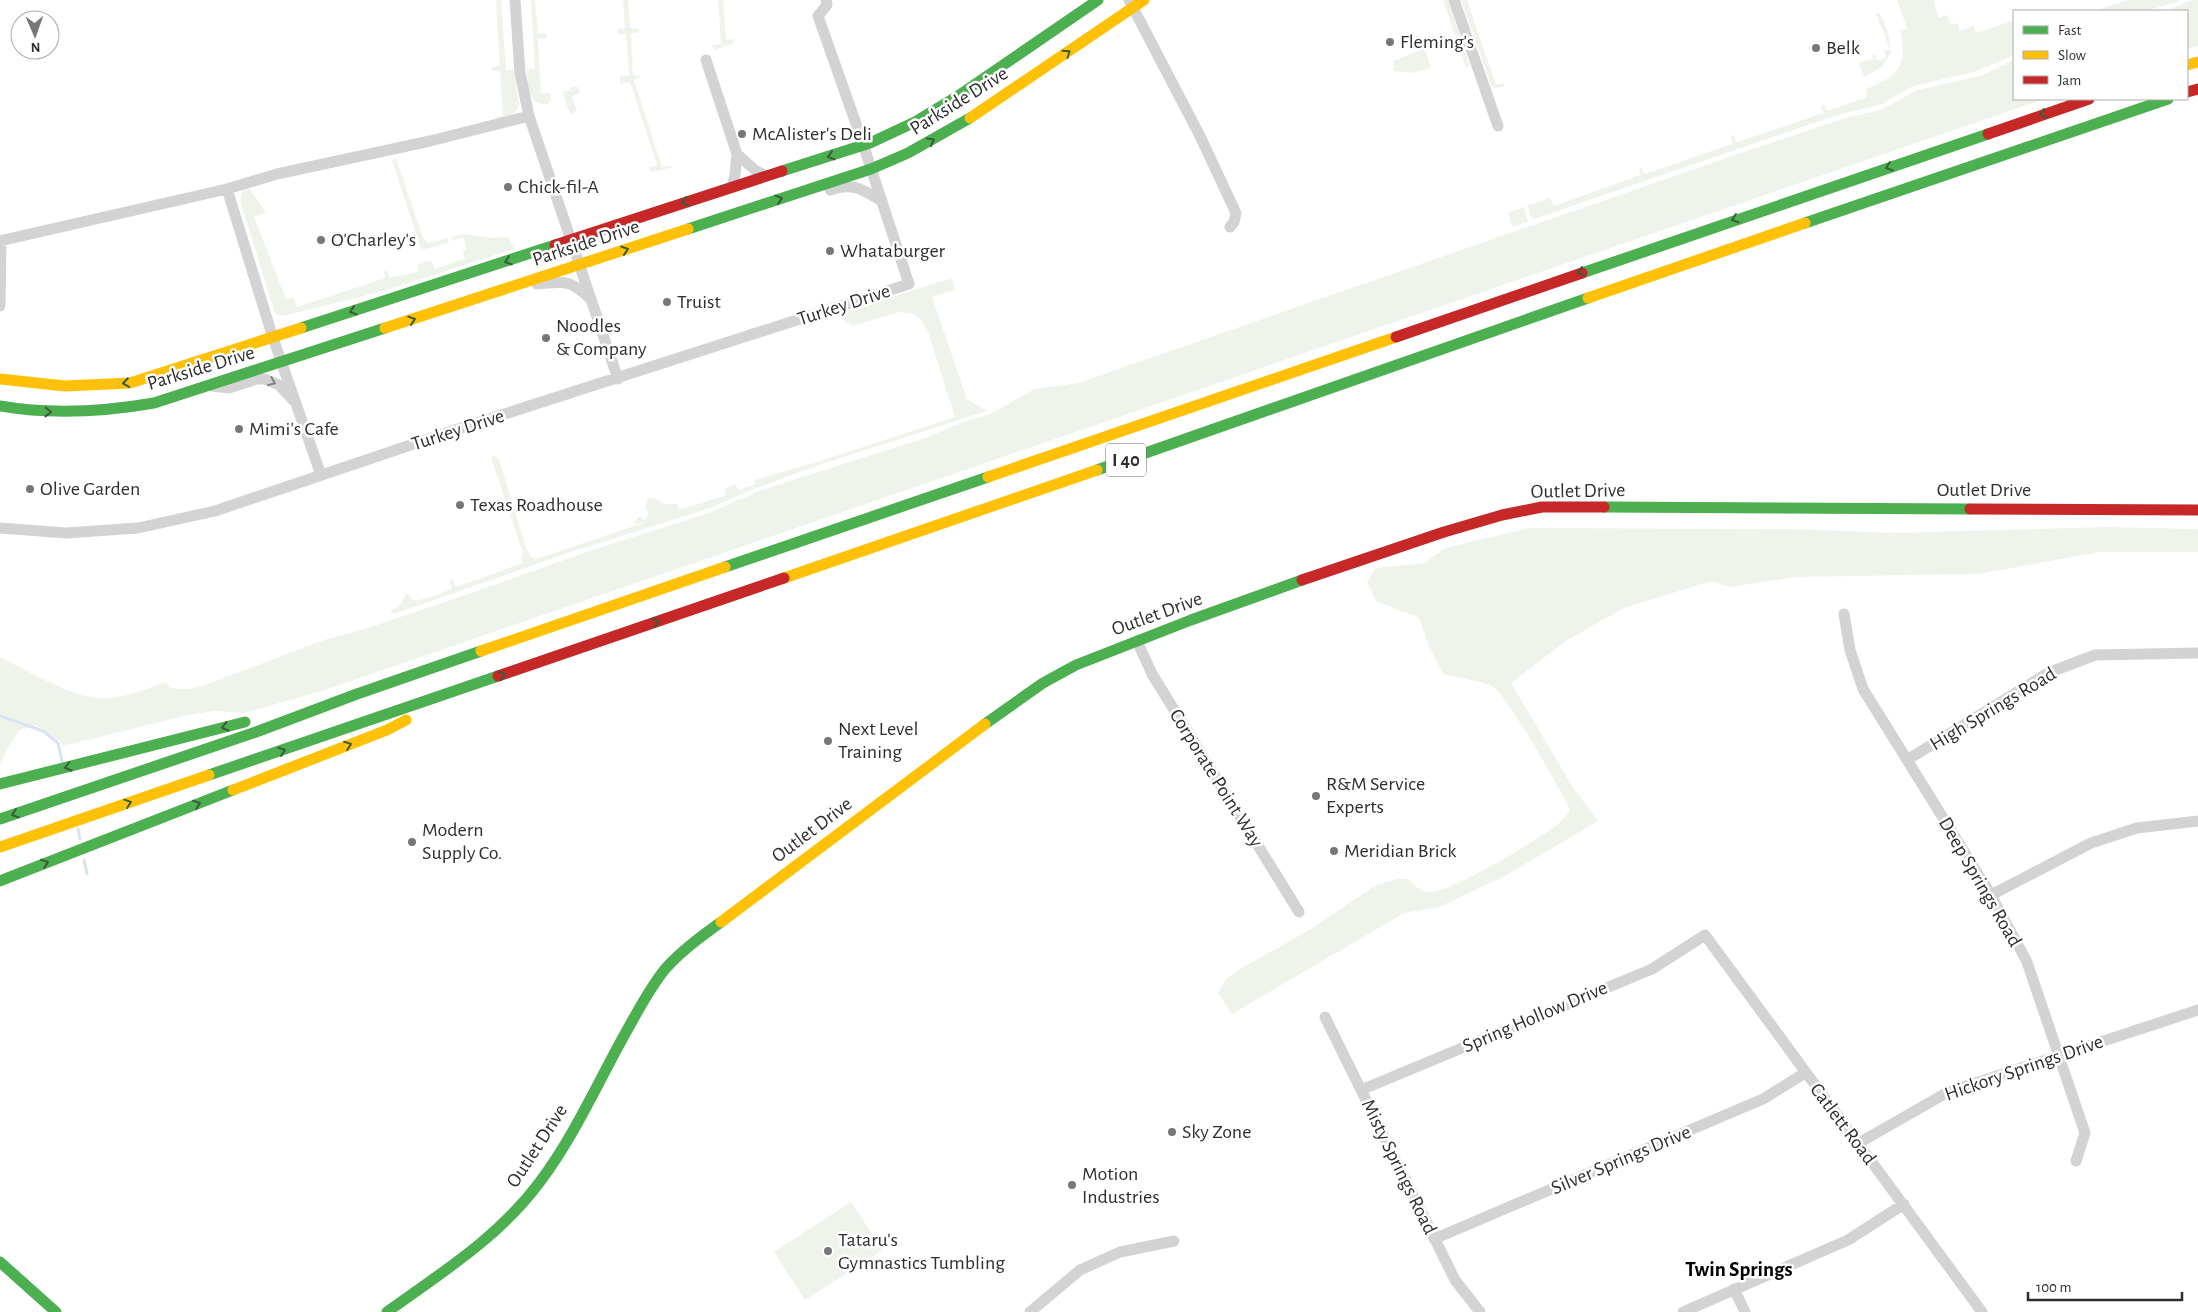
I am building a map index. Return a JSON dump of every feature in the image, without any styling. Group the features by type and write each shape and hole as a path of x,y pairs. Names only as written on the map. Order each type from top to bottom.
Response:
{"main road":[{"name":"Parkside Drive","path":"0,379 30,385 71,388 130,383 864,145 915,122 958,96 1098,0"},
{"name":"Parkside Drive","path":"0,406 40,412 117,410 154,403 872,169 905,156 938,138 1016,89 1131,4 1144,0"},
{"name":"I 40","path":"0,819 77,794 357,694 2086,100"},
{"name":"I 40","path":"0,847 1044,489 1522,320 2165,100"},
{"name":"Outlet Drive","path":"387,1312 486,1240 512,1215 557,1156 637,1012 664,970 690,945 1024,695 1076,665 1370,557 1490,518 1542,507 2198,510"},
{"path":"0,881 387,730 475,684"},
{"path":"0,784 357,694"},
{"path":"0,1262 56,1312"}],"street":[{"path":"515,0 520,73 529,116 618,379"},
{"path":"826,0 827,6 818,16 882,201"},
{"path":"1454,0 1498,126"},
{"path":"1131,4 1200,136 1236,213 1234,222 1230,227"},
{"path":"706,60 737,154 732,187"},
{"path":"0,306 1,241 227,189 277,174 430,142 529,116"},
{"path":"737,154 755,170 766,176"},
{"path":"801,192 822,193 846,186 861,189 882,201"},
{"path":"227,189 273,338 321,475"},
{"name":"Turkey Drive","path":"0,528 66,533 138,528 215,511 909,284 882,201"},
{"path":"515,286 555,281 567,282 578,288 590,299"},
{"path":"208,386 229,388 257,379 265,379 280,385 298,406"},
{"name":"Deep Springs Road","path":"1844,614 1850,650 1863,689 1991,895 2027,962 2085,1133 2076,1161"},
{"name":"Corporate Point Way","path":"1137,641 1152,674 1299,912"},
{"name":"High Springs Road","path":"1907,760 2048,673 2095,655 2198,653"},
{"path":"1991,895 2091,843 2137,828 2198,821"},
{"name":"Catlett Road","path":"1705,935 1982,1312"},
{"name":"Spring Hollow Drive","path":"1361,1090 1652,969 1705,935"},
{"name":"Hickory Springs Drive","path":"1857,1144 1948,1092 2198,1010"},
{"name":"Misty Springs Road","path":"1325,1017 1455,1280 1480,1312"},
{"name":"Silver Springs Drive","path":"1434,1239 1763,1099 1805,1073"},
{"path":"1683,1312 1848,1240 1904,1204"},
{"path":"1030,1312 1080,1270 1120,1252 1174,1241"},
{"path":"1734,1289 1745,1312"}],"shaded area":[{"path":"496,0 501,0 506,70 514,70 519,106 512,115 497,119 495,117 503,116 500,71 492,71 492,67 500,66"},
{"path":"531,0 535,0 538,34 546,33 547,38 538,39 541,93 550,93 551,100 548,104 536,102 532,98 529,87 527,69 535,68"},
{"path":"623,0 628,0 630,28 639,29 638,33 631,33 633,75 642,76 634,80 662,167 671,166 671,168 651,172 649,168 657,165 630,82 620,84 620,76 629,75 626,34 618,34 617,29 625,28"},
{"path":"718,0 723,0 726,40 734,39 734,43 714,50 712,45 721,44"},
{"path":"1443,0 1448,0 1468,60 1469,66 1466,68"},
{"path":"1461,0 1467,0 1496,85 1504,83 1504,87 1495,88 1491,85"},
{"path":"1897,0 1933,0 1939,18 1947,15 1951,25 1957,23 1960,31 1974,26 1976,33 2013,20 2013,55 1974,72 1913,86 1882,104 1837,115 1534,219 1532,218 1527,206 1550,198 1554,206 1640,175 1639,167 1642,168 1645,174 1732,144 1731,135 1734,136 1737,142 1823,113 1821,107 1823,104 1828,111 1867,97 1866,89 1886,80 1898,69 1903,53 1900,31 1907,28"},
{"path":"2127,0 2178,0 2179,2 2148,10 2098,10"},
{"path":"2192,0 2198,0 2198,46 2188,49 2188,10 2168,10"},
{"path":"1878,12 1888,32 1890,49 1876,14"},
{"path":"1422,41 1431,68 1413,73 1394,71 1393,61 1418,51 1416,43"},
{"path":"1890,49 1890,55 1882,67 1864,77 1859,63 1873,59 1872,55 1875,54 1877,61 1886,57 1884,51"},
{"path":"2013,60 2013,100 2041,100 322,691 244,713 215,711 188,715 63,746 60,741 36,725 20,730 8,747 0,764 0,657 55,685 85,696 99,698 125,696 166,682 171,688 188,689 205,685 324,640 371,627 589,551 709,513 759,491 928,437 960,423 993,413 1034,389 1078,383 1732,156 1842,119 1881,110 1917,90 1980,76"},
{"path":"570,87 578,87 580,92 572,97 577,111 570,114 563,91 571,91"},
{"path":"396,158 423,238 429,243 448,238 449,242 424,250 421,249 392,160"},
{"path":"249,188 266,212 254,217 286,299 293,298 297,307 385,278 384,270 388,271 390,278 418,272 418,265 427,261 432,262 434,269 465,259 463,252 467,249 463,238 453,240 451,237 464,234 492,238 509,237 514,249 384,291 283,316 275,313 240,201 242,192"},
{"path":"1524,207 1528,222 1512,227 1508,213"},
{"path":"952,278 955,289 932,297 967,399 987,411 819,465 707,509 574,551 394,614 390,611 400,605 405,595 409,594 411,599 415,600 426,599 452,589 449,581 452,579 456,587 523,563 521,557 523,553 491,457 494,456 499,459 526,548 531,557 536,559 643,523 636,524 635,521 639,516 645,520 649,513 645,508 648,498 653,498 665,504 677,504 679,510 726,495 724,489 735,484 739,490 756,484 754,480 817,462 955,417 928,332 920,318 911,313 899,312 852,326 844,321 843,317 845,312"},
{"path":"2108,527 2198,529 2198,552 2100,552 1978,574 1795,577 1729,587 1712,581 1624,608 1566,641 1511,683 1572,786 1598,821 1505,876 1439,907 1404,913 1232,1014 1218,993 1226,979 1240,969 1311,929 1373,887 1396,879 1408,879 1425,891 1439,890 1473,876 1531,842 1557,825 1570,810 1533,744 1499,693 1488,684 1443,674 1430,648 1419,618 1376,601 1367,582 1376,568 1425,563 1445,548 1529,528 1794,529 1893,533"},
{"name":"Tataru's Gymnastics Tumbling","path":"851,1202 883,1250 805,1300 774,1252"}],"waterway":[{"path":"0,716 43,731 58,743 62,761"},
{"path":"78,829 80,839"},
{"path":"84,860 87,874"}],"traffic: fast":[{"path":"782,171 870,143 915,122 958,96 1098,0"},
{"path":"1805,223 2165,100"},
{"path":"688,229 871,169 908,153 970,118"},
{"path":"1582,273 1988,134"},
{"path":"301,328 555,245"},
{"path":"1097,470 1588,298"},
{"path":"0,406 39,411 77,411 115,409 154,403 385,328"},
{"path":"725,567 988,477"},
{"path":"1604,507 1970,509"},
{"path":"985,724 1043,683 1076,665 1191,620 1302,580"},
{"path":"0,819 256,732 357,694 481,651"},
{"path":"209,775 498,676"},
{"path":"0,784 245,722"},
{"path":"0,881 233,790"},
{"path":"387,1312 488,1237 523,1202 539,1183 563,1147 644,999 655,983 679,955 721,922"},
{"path":"0,1262 56,1312"}],"traffic: slow":[{"path":"970,118 1144,0"},
{"path":"2188,65 2198,62"},
{"path":"1588,298 1805,223"},
{"path":"385,328 688,229"},
{"path":"0,379 65,386 130,383 301,328"},
{"path":"988,477 1396,337"},
{"path":"784,578 1097,470"},
{"path":"481,651 725,567"},
{"path":"233,790 387,730 406,720"},
{"path":"721,922 985,724"},
{"path":"0,847 209,775"}],"traffic: jam":[{"path":"2188,92 2198,89"},
{"path":"1988,134 2086,100"},
{"path":"555,245 782,171"},
{"path":"1396,337 1582,273"},
{"path":"1302,580 1444,532 1502,515 1542,507 1604,507"},
{"path":"1970,509 2198,510"},
{"path":"498,676 784,578"}],"place":[{"name":"Fleming's","path":"1390,42"},
{"name":"Belk","path":"1816,48"},
{"name":"McAlister's Deli","path":"742,134"},
{"name":"Chick-fil-A","path":"508,187"},
{"name":"O'Charley's","path":"321,240"},
{"name":"Whataburger","path":"830,251"},
{"name":"Truist","path":"667,302"},
{"name":"Noodles & Company","path":"546,338"},
{"name":"Mimi's Cafe","path":"239,429"},
{"name":"Olive Garden","path":"30,489"},
{"name":"Texas Roadhouse","path":"460,505"},
{"name":"Next Level Training","path":"828,741"},
{"name":"R&M Service Experts","path":"1316,796"},
{"name":"Modern Supply Co.","path":"412,842"},
{"name":"Meridian Brick","path":"1334,851"},
{"name":"Sky Zone","path":"1172,1132"},
{"name":"Motion Industries","path":"1072,1185"},
{"name":"Tataru's Gymnastics Tumbling","path":"828,1251"}],"district":[{"name":"Twin Springs","path":"1739,1269"}]}
